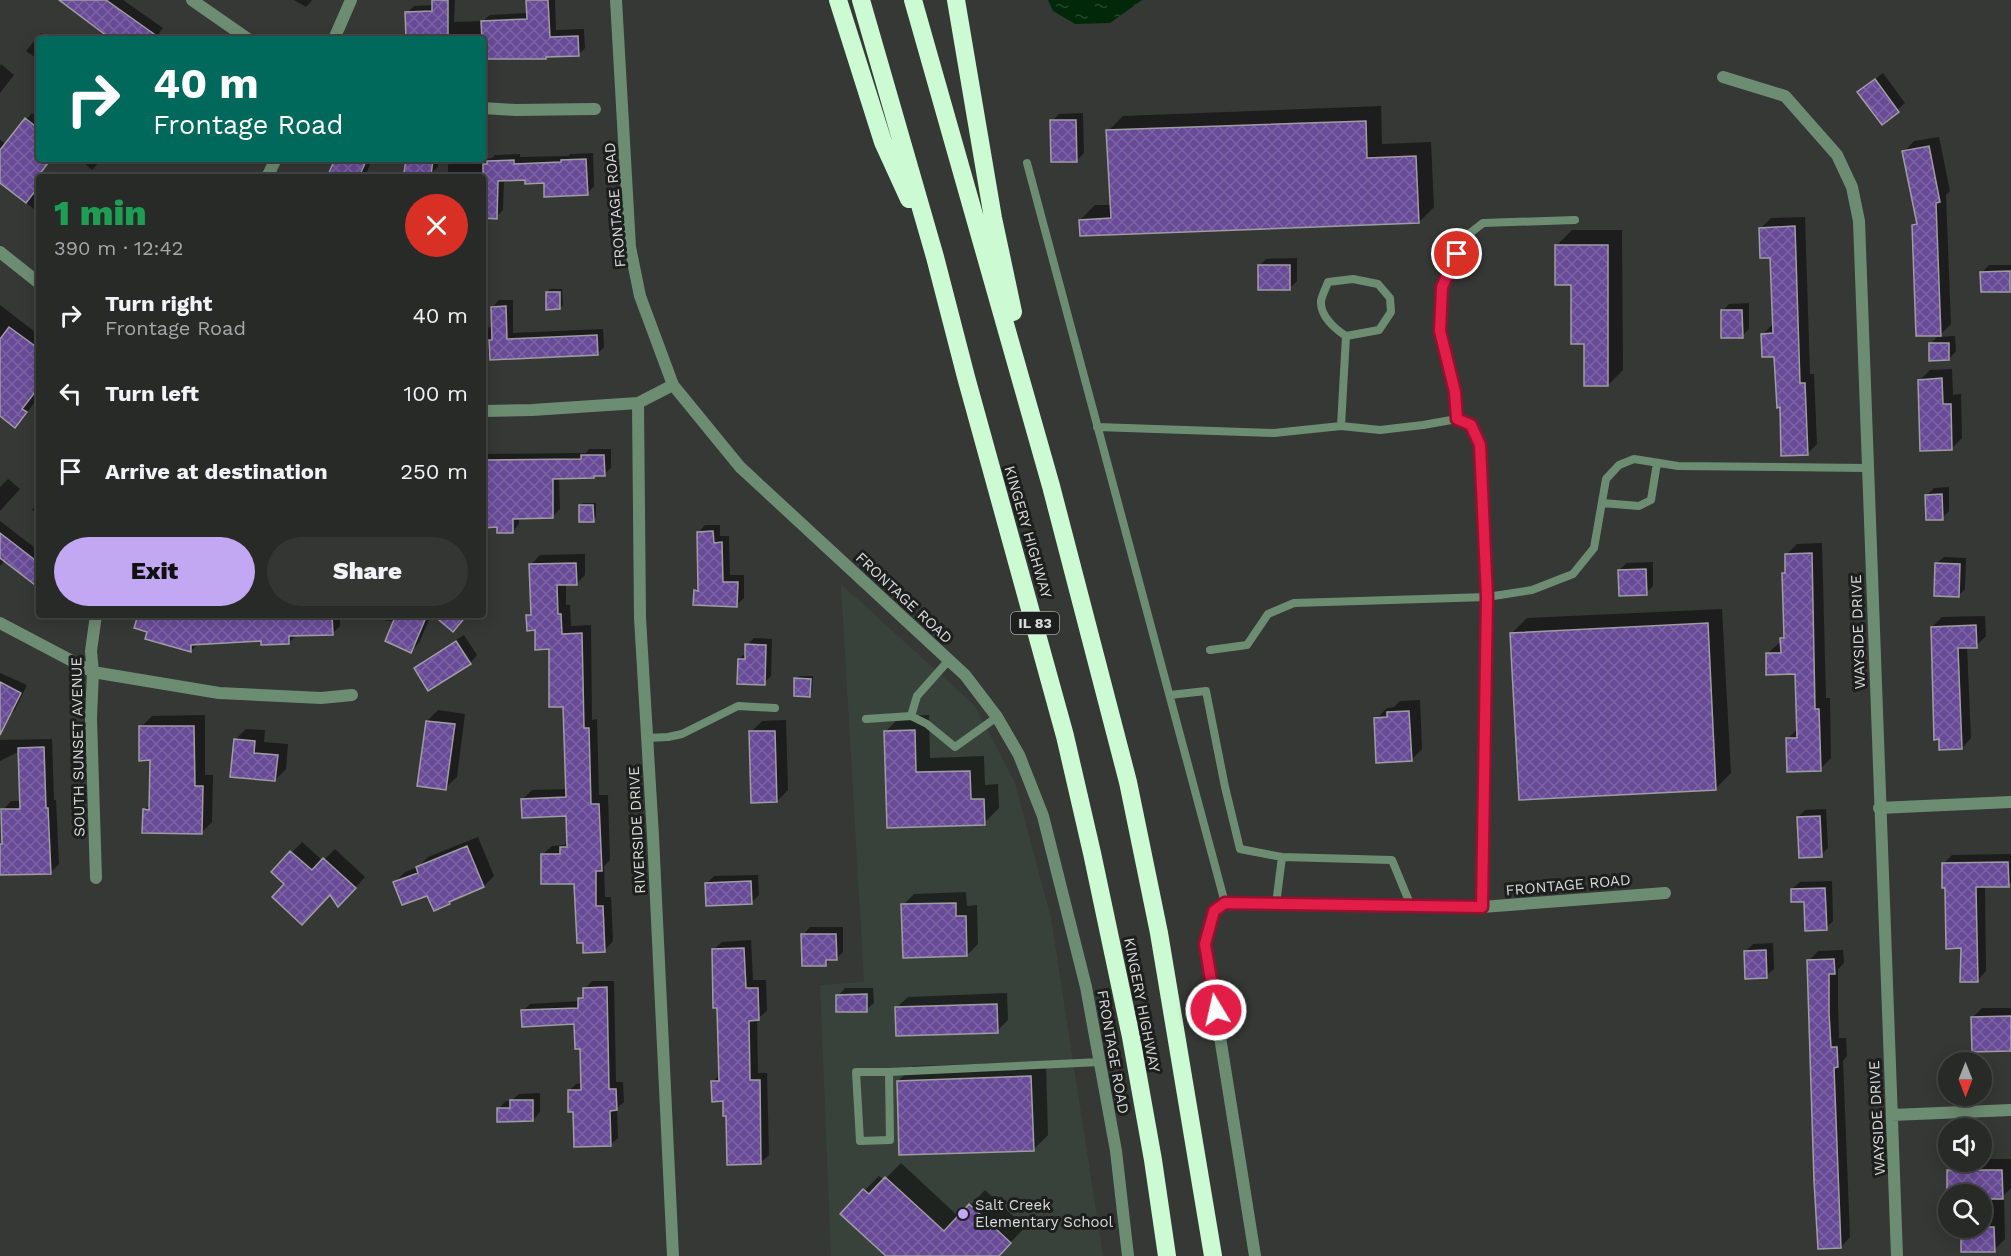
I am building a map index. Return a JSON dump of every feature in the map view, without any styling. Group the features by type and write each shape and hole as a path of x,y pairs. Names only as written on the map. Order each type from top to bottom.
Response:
{"highway":[{"path":"838,0 884,142 935,257"},
{"name":"KINGERY HIGHWAY","path":"861,0 935,257 1062,724 1090,842 1131,1037 1154,1160 1167,1256"},
{"name":"KINGERY HIGHWAY","path":"913,0 1051,486 1132,805 1160,933 1213,1256"},
{"path":"956,0 993,218 1051,486"}],"street":[{"path":"192,0 244,36"},
{"path":"335,36 351,0"},
{"name":"FRONTAGE ROAD","path":"616,0 630,247 640,296 673,385 740,467 965,675 997,717 1019,755 1043,816 1086,987 1116,1151 1128,1256"},
{"name":"WAYSIDE DRIVE","path":"1723,78 1785,96 1837,155 1852,188 1859,221 1897,1256"},
{"path":"486,108 595,109"},
{"path":"0,252 36,281"},
{"path":"486,411 638,403 673,385"},
{"name":"RIVERSIDE DRIVE","path":"638,403 640,618 673,1256"},
{"path":"1482,907 1487,597"},
{"name":"SOUTH SUNSET AVENUE","path":"96,618 91,651 93,672 91,718 96,878"},
{"path":"0,623 93,672 219,693 321,698 352,695"},
{"path":"1879,808 2011,802"},
{"name":"FRONTAGE ROAD","path":"1225,903 1482,907 1665,893"},
{"path":"1225,903 1214,911 1205,944 1256,1256"},
{"path":"1892,1115 2011,1110"}],"lane":[{"path":"1027,163 1225,903"},
{"path":"1457,419 1455,392 1440,331 1442,287 1465,237 1483,223 1575,220"},
{"path":"1353,279 1378,284 1390,298 1391,312 1379,330 1346,336 1325,317 1321,301 1328,282 1353,279"},
{"path":"1341,426 1346,336"},
{"path":"1097,427 1274,433 1341,426 1380,430 1457,419 1471,425 1480,445 1487,597"},
{"path":"1210,650 1246,645 1268,614 1294,603 1487,597 1532,590 1573,574 1594,548 1606,479 1619,465 1634,459 1678,466 1868,468"},
{"path":"1602,503 1639,506 1651,500 1657,463"},
{"path":"911,716 917,696 949,660"},
{"path":"1170,695 1206,691 1240,849 1282,857 1392,860 1411,906"},
{"path":"647,738 682,734 738,705 775,708"},
{"path":"866,719 911,716 927,724 955,747 997,717"},
{"path":"1276,904 1282,857"},
{"path":"889,1072 890,1140 860,1141 856,1072 1100,1062"}],"shaded area":[{"path":"841,584 975,706 1015,783 1051,918 1103,1256 831,1256 820,985 864,982"}],"water":[{"path":"1048,0 1142,0 1110,23 1075,24 1053,11"}],"building":[{"path":"59,0 106,0 157,36 107,36"},
{"path":"432,0 448,0 448,36 406,36 405,12 432,11"},
{"path":"526,0 548,0 550,37 578,36 579,56 546,57 546,59 486,59 486,36 482,36 481,21 527,19"},
{"path":"1875,79 1899,112 1882,125 1857,92"},
{"path":"25,118 36,127 36,162 49,162 40,174 36,174 36,190 26,203 0,183 0,150"},
{"path":"1050,120 1076,120 1077,162 1051,162"},
{"path":"1366,121 1367,158 1416,156 1419,223 1080,236 1079,220 1111,218 1106,130"},
{"path":"1929,146 1940,202 1936,203 1941,336 1916,336 1912,225 1917,224 1902,151"},
{"path":"586,159 588,195 544,197 544,183 525,184 525,180 498,181 497,219 486,218 486,174 483,174 483,164 487,164 487,161 514,160 514,164 561,162 561,160"},
{"path":"334,162 366,162 360,174 328,174"},
{"path":"406,162 433,162 431,174 404,173"},
{"path":"1795,226 1800,383 1805,383 1808,455 1781,456 1780,407 1777,408 1774,357 1762,357 1761,334 1773,333 1770,258 1760,258 1759,228"},
{"path":"1555,245 1608,245 1608,386 1584,386 1584,344 1571,344 1571,285 1555,285"},
{"path":"1258,265 1290,265 1290,290 1258,290"},
{"path":"2010,271 2010,292 1981,292 1980,272"},
{"path":"546,292 560,292 560,309 546,310"},
{"path":"506,306 507,339 597,335 598,355 490,360 491,307"},
{"path":"1721,310 1742,310 1743,338 1721,338"},
{"path":"9,327 36,347 36,391 22,409 27,412 15,428 0,416 0,339"},
{"path":"1929,343 1949,343 1949,360 1929,361"},
{"path":"1942,378 1943,404 1951,404 1952,450 1920,451 1918,380"},
{"path":"581,455 604,455 605,476 553,479 553,518 513,519 513,533 497,533 497,527 486,528 486,460 581,459"},
{"path":"1942,494 1943,520 1926,520 1925,495"},
{"path":"579,505 593,505 594,522 579,522"},
{"path":"713,531 714,543 722,542 723,582 738,582 737,607 693,605 694,590 698,591 697,532"},
{"path":"0,533 36,561 36,586 0,558"},
{"path":"1812,553 1815,709 1819,709 1821,771 1787,772 1786,738 1797,738 1795,674 1766,675 1766,653 1781,653 1780,638 1784,638 1782,573 1785,573 1785,554"},
{"path":"576,563 577,585 557,585 558,614 561,614 562,634 582,633 584,728 589,728 591,804 599,804 602,871 596,871 596,906 603,906 605,952 583,953 583,943 577,943 574,884 541,884 541,854 560,854 560,847 567,847 566,816 522,818 521,799 566,797 563,707 549,707 549,649 535,650 535,630 527,631 526,615 531,615 529,564"},
{"path":"1935,563 1960,564 1959,597 1934,596"},
{"path":"1646,569 1647,595 1619,596 1618,570"},
{"path":"137,618 332,618 333,635 289,636 289,644 261,645 261,641 191,645 191,652 145,639 147,632 134,628"},
{"path":"395,618 426,618 411,653 385,641"},
{"path":"437,618 465,618 453,632"},
{"path":"1708,623 1716,790 1519,800 1510,633"},
{"path":"1976,625 1977,648 1958,648 1962,749 1939,750 1939,739 1934,740 1931,627"},
{"path":"456,641 471,664 428,691 414,668"},
{"path":"745,644 766,645 765,685 737,684 738,659 745,659"},
{"path":"794,678 811,679 810,697 794,696"},
{"path":"0,682 21,693 0,735"},
{"path":"1409,711 1412,761 1376,763 1374,718 1387,717 1387,712"},
{"path":"426,721 455,724 446,790 417,786"},
{"path":"139,726 194,726 195,786 203,786 202,834 142,833 143,809 149,810 150,760 139,761"},
{"path":"915,730 916,772 970,771 971,799 984,799 985,825 887,828 884,731"},
{"path":"749,731 775,731 777,802 751,803"},
{"path":"234,739 255,741 254,753 278,755 275,781 230,777"},
{"path":"44,747 51,874 0,875 1,809 20,809 18,748"},
{"path":"1820,816 1822,857 1799,858 1797,817"},
{"path":"467,846 484,887 434,911 427,896 402,905 393,882 418,873 416,867"},
{"path":"290,851 312,870 323,858 356,888 338,907 330,895 302,925 272,897 284,884 271,872"},
{"path":"2008,862 2009,887 1976,887 1978,982 1960,982 1961,948 1946,949 1945,888 1942,888 1942,863"},
{"path":"751,881 752,904 706,906 705,883"},
{"path":"1825,888 1827,930 1805,931 1804,902 1791,902 1791,889"},
{"path":"956,903 956,916 966,916 967,956 903,958 901,904"},
{"path":"801,934 836,934 837,960 826,960 826,966 802,966"},
{"path":"744,948 746,988 758,988 759,1020 749,1021 750,1080 760,1080 761,1164 727,1165 726,1116 723,1116 723,1101 712,1102 711,1081 719,1081 717,1008 713,1008 712,949"},
{"path":"1766,950 1767,978 1745,979 1744,951"},
{"path":"1834,959 1835,974 1829,974 1829,1013 1831,1047 1837,1047 1838,1067 1834,1068 1841,1248 1818,1249 1807,960"},
{"path":"607,987 609,1089 616,1089 617,1110 610,1111 611,1146 574,1147 573,1112 568,1112 568,1090 581,1090 580,1049 575,1049 574,1024 522,1027 521,1010 578,1008 578,998 583,998 583,988"},
{"path":"867,994 867,1012 836,1012 836,995"},
{"path":"997,1004 998,1033 896,1036 895,1007"},
{"path":"2011,1016 2011,1051 1972,1052 1971,1017"},
{"path":"1031,1076 1034,1151 899,1155 897,1081"},
{"path":"510,1100 533,1100 533,1121 497,1122 497,1108 510,1108"},
{"path":"2002,1170 2003,1199 1992,1199 1992,1184 1947,1184 1947,1172"},
{"path":"885,1177 944,1231 969,1204 1011,1243 999,1256 886,1256 840,1214 863,1189 869,1194"},
{"path":"1992,1227 1994,1227 1995,1252 1961,1252 1961,1238 1992,1238"}],"place":[{"name":"Salt Creek Elementary School","path":"963,1214"}],"route":[{"path":"1216,1010 1205,944 1214,911 1225,903 1482,907 1487,597 1480,445 1471,425 1457,419 1455,392 1440,331 1442,287 1457,254"}]}
